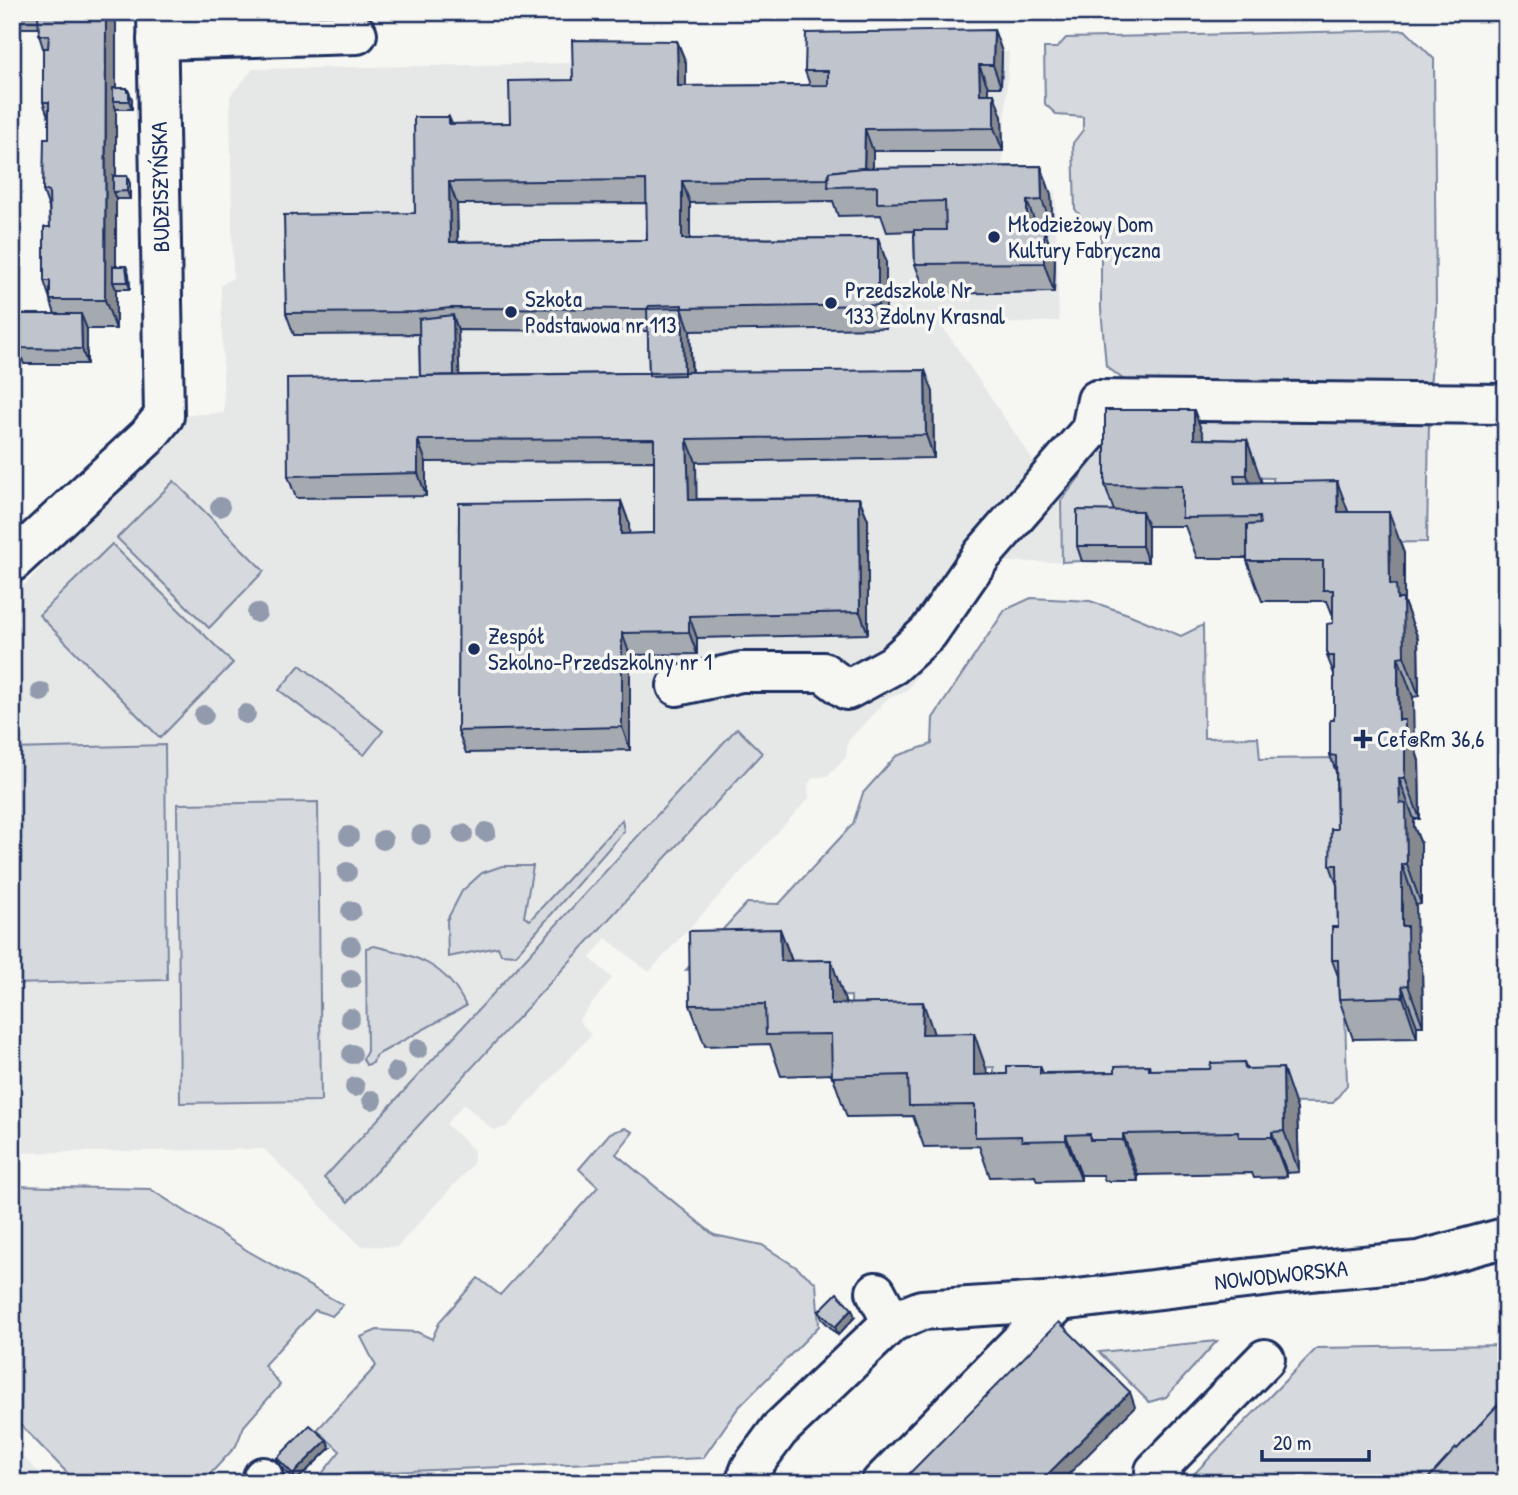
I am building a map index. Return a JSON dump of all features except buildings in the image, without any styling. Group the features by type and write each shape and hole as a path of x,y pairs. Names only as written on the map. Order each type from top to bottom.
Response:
{"lane":[{"path":"157,26 357,34"},
{"name":"BUDZISZYŃSKA","path":"12,562 147,437 164,416 157,26"},
{"path":"677,686 741,672 823,672 847,690 893,666 928,633 982,555 1091,430 1097,400 1506,404"},
{"name":"NOWODWORSKA","path":"745,1483 751,1468 779,1430 884,1307 922,1310 1060,1301 1418,1261 1504,1235"},
{"path":"881,1483 1060,1301"},
{"path":"1166,1483 1154,1471 1265,1359"}],"shaded area":[{"path":"1405,30 1434,59 1436,308 1430,389 1129,384 1106,366 1101,308 1101,223 1084,221 1075,209 1073,143 1083,130 1083,117 1057,115 1045,104 1044,48 1057,48 1066,38"},
{"name":"Zespół Szkolno-Przedszkolny nr 1","path":"1009,52 1001,188 1055,191 1059,321 943,327 1059,499 1061,562 994,562 906,692 888,698 872,715 848,741 846,757 828,776 813,778 808,784 809,798 649,972 606,938 590,958 612,978 579,1020 591,1035 507,1127 493,1130 464,1104 446,1124 474,1150 473,1164 397,1247 361,1246 264,1149 12,1153 12,598 185,415 224,413 221,285 233,278 230,96 253,69 686,63 686,108 835,107 814,55"},
{"path":"1126,417 1429,421 1427,542 1365,543 1276,512 1273,478 1220,477 1115,519 1079,521 1081,561 1062,562 1061,501"},
{"path":"174,481 264,571 209,628 117,538"},
{"path":"112,544 233,663 160,738 39,615"},
{"path":"1031,598 1090,601 1181,636 1203,625 1204,738 1258,737 1260,759 1338,758 1347,1085 1333,1103 994,1101 994,1067 943,1070 852,1038 851,996 801,997 800,965 686,970 747,903 779,904 853,824 863,793 896,756 932,744 933,718 1005,610"},
{"path":"300,665 383,731 364,755 279,690"},
{"path":"737,728 762,753 348,1202 324,1178"},
{"path":"165,745 167,980 12,984 12,749"},
{"path":"318,802 321,1101 180,1103 177,804"},
{"path":"622,820 624,831 516,955 501,954 498,947 448,957 447,920 462,891 482,873 502,866 533,866 524,917 530,920"},
{"path":"374,946 429,964 449,980 466,1006 375,1056 373,1063 366,1065 363,1059 367,1051 366,948"},
{"path":"625,1128 633,1132 616,1154 714,1235 762,1245 816,1283 819,1326 738,1408 703,1458 321,1475 340,1451 317,1430 376,1366 361,1337 377,1330 417,1332 432,1339 440,1321 478,1278 500,1295 598,1187 579,1169 610,1133"},
{"path":"12,1186 150,1189 248,1251 343,1305 332,1316 315,1310 264,1365 280,1385 244,1426 236,1446 202,1483 77,1483 12,1416"},
{"path":"1217,1341 1166,1397 1149,1402 1099,1352"},
{"path":"1506,1345 1506,1483 1195,1483 1190,1478 1317,1348"},
{"path":"12,1447 50,1483 12,1483"}],"place":[{"name":"Młodzieżowy Dom Kultury Fabryczna","path":"994,237"},
{"name":"Przedszkole Nr 133 Zdolny Krasnal","path":"831,303"},
{"name":"Szkoła Podstawowa nr 113","path":"511,312"},
{"name":"Zespół Szkolno-Przedszkolny nr 1","path":"474,649"},
{"name":"Cef@Rm 36,6","path":"1363,739"}]}
